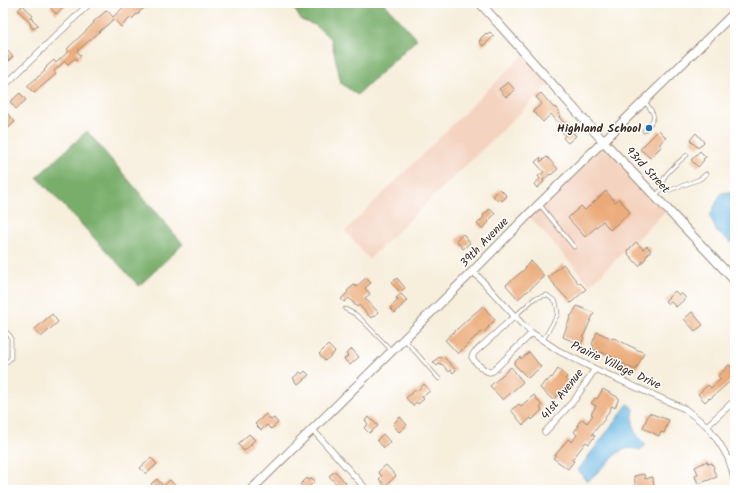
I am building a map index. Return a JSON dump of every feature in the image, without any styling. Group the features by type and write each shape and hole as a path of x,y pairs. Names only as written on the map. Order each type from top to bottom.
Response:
{"main road":[{"name":"93rd Street","path":"480,3 603,141 733,276"},
{"name":"39th Avenue","path":"251,490 735,12"}],"street":[{"path":"3,88 90,3"},
{"name":"Prairie Village Drive","path":"473,271 522,324 532,333 559,351 595,369 685,409 707,426 726,453 735,485"},
{"path":"515,316 474,353 472,357 473,360 486,371 493,371 532,333"},
{"name":"41st Avenue","path":"545,432 575,399 595,369"},
{"path":"707,426 735,400"},
{"path":"312,429 367,490"}],"lane":[{"path":"644,101 654,117 644,131"},
{"path":"655,196 663,188 664,179 666,176 687,155"},
{"path":"663,188 670,190 700,179 706,174"},
{"path":"539,204 574,247"},
{"path":"515,316 535,298 547,295 556,302 558,314 544,340"},
{"path":"345,309 355,314 362,320 392,351"},
{"path":"3,328 11,337 12,358 3,366"},
{"path":"404,339 439,379"}],"shaded area":[{"path":"525,53 551,83 369,259 345,231"},
{"path":"603,141 658,198 665,212 590,285 528,215"}],"green space":[{"path":"291,3 384,3 417,39 357,95 341,83 331,39 315,25 301,20"},
{"path":"87,131 183,244 139,286 37,177"}],"water":[{"path":"735,192 735,245 717,232 710,216 721,193"},
{"path":"628,404 634,409 634,429 638,437 646,445 641,450 630,448 619,452 587,482 578,470"}],"building":[{"path":"54,3 69,3 56,14 50,7"},
{"path":"128,3 144,3 147,6 132,19 131,17 121,27 114,19 77,51 81,56 77,60 75,58 68,64 65,61 54,71 56,74 34,93 27,86 45,71 44,70 46,67 54,60 56,63 69,51 67,49 107,10 113,17"},
{"path":"23,5 33,16 31,18 38,25 33,29 30,25 31,24 18,10"},
{"path":"490,32 494,36 483,46 479,41 481,40 480,39 486,33 487,34"},
{"path":"3,45 13,57 8,61 5,58 3,60"},
{"path":"508,82 515,90 506,97 499,89"},
{"path":"20,93 26,100 16,109 10,102"},
{"path":"541,93 554,108 555,107 559,112 559,117 576,136 568,143 563,138 565,135 556,126 559,124 551,114 543,122 533,111 542,104 536,97"},
{"path":"3,109 15,122 7,129 3,125"},
{"path":"659,130 666,138 659,144 662,146 650,158 640,149"},
{"path":"696,133 704,142 698,148 690,140"},
{"path":"700,151 706,157 698,167 691,160"},
{"path":"541,157 540,162 547,157 558,169 543,180 544,182 537,188 534,184 540,179 538,176 544,172 535,162"},
{"path":"500,189 507,196 502,201 500,199 498,201 493,196"},
{"path":"606,191 615,202 619,199 630,212 610,230 603,221 585,237 568,218 581,206 585,210"},
{"path":"490,209 495,214 482,229 477,224 484,217 483,215"},
{"path":"463,234 470,243 463,249 456,240"},
{"path":"636,242 643,249 647,246 651,250 639,266 627,251"},
{"path":"531,261 544,276 518,299 506,285 526,268 525,267"},
{"path":"563,264 579,284 580,283 586,289 571,303 548,277"},
{"path":"366,278 371,283 365,288 370,294 365,298 378,312 371,318 359,305 357,307 349,298 344,302 341,299 354,285 356,287"},
{"path":"397,278 405,288 400,292 391,283"},
{"path":"675,291 679,295 681,293 686,298 676,307 671,302 668,304 665,301"},
{"path":"401,294 407,300 395,313 390,308 398,300 396,298"},
{"path":"483,306 495,320 484,332 483,331 475,337 458,354 445,340"},
{"path":"577,306 594,313 581,345 563,337 571,315"},
{"path":"692,312 703,325 695,331 684,319"},
{"path":"52,314 58,322 41,337 35,329"},
{"path":"597,332 613,339 614,338 644,353 636,370 617,361 618,359 593,349 594,346 592,344"},
{"path":"328,345 335,352 325,361 319,354"},
{"path":"352,349 359,357 350,365 344,359 348,356 346,354"},
{"path":"529,352 541,367 528,378 514,364 520,357 521,359"},
{"path":"443,356 456,370 453,373 451,370 449,372 442,364 441,365 440,363 437,366 433,362 439,357 440,358"},
{"path":"729,365 733,370 731,372 735,377 705,402 698,394 708,385 711,388 721,379 718,376"},
{"path":"511,367 523,382 503,400 490,386"},
{"path":"558,369 567,377 565,379 570,383 553,400 540,388 546,380 547,382 551,377 552,378"},
{"path":"305,371 309,375 298,384 293,378 300,372 302,374"},
{"path":"424,384 430,391 422,397 424,399 418,404 416,402 413,406 406,398 415,390 417,391"},
{"path":"603,389 619,398 615,408 612,406 604,420 592,434 595,436 589,444 586,442 572,460 574,461 568,469 553,458 568,439 572,442 577,435 574,432 579,426 577,425 582,419 587,423 593,415 591,414 596,406 591,403 595,398 597,399"},
{"path":"534,395 542,406 540,408 542,410 532,420 531,418 523,425 511,410 519,404 521,406"},
{"path":"649,413 669,420 664,433 661,432 659,436 643,428"},
{"path":"266,414 271,420 274,418 278,423 271,429 267,425 261,430 255,424"},
{"path":"369,417 378,426 369,433 364,428 368,424 365,420"},
{"path":"400,417 407,425 399,432 393,424"},
{"path":"249,434 255,440 244,451 238,444"},
{"path":"383,434 390,442 384,448 377,440"},
{"path":"151,458 157,464 146,474 140,468"},
{"path":"707,461 708,464 712,463 717,477 698,484 695,476 698,474 695,467"},
{"path":"386,465 396,476 385,486 379,479 382,476 378,472"},
{"path":"335,471 346,483 341,489 329,476"},
{"path":"644,474 645,479 653,477 654,490 636,490 634,476"},
{"path":"307,478 309,480 312,478 315,481 306,490 301,484"},
{"path":"157,479 163,486 170,480 179,490 156,490 151,484"}],"place":[{"name":"Highland School","path":"649,128"}]}
